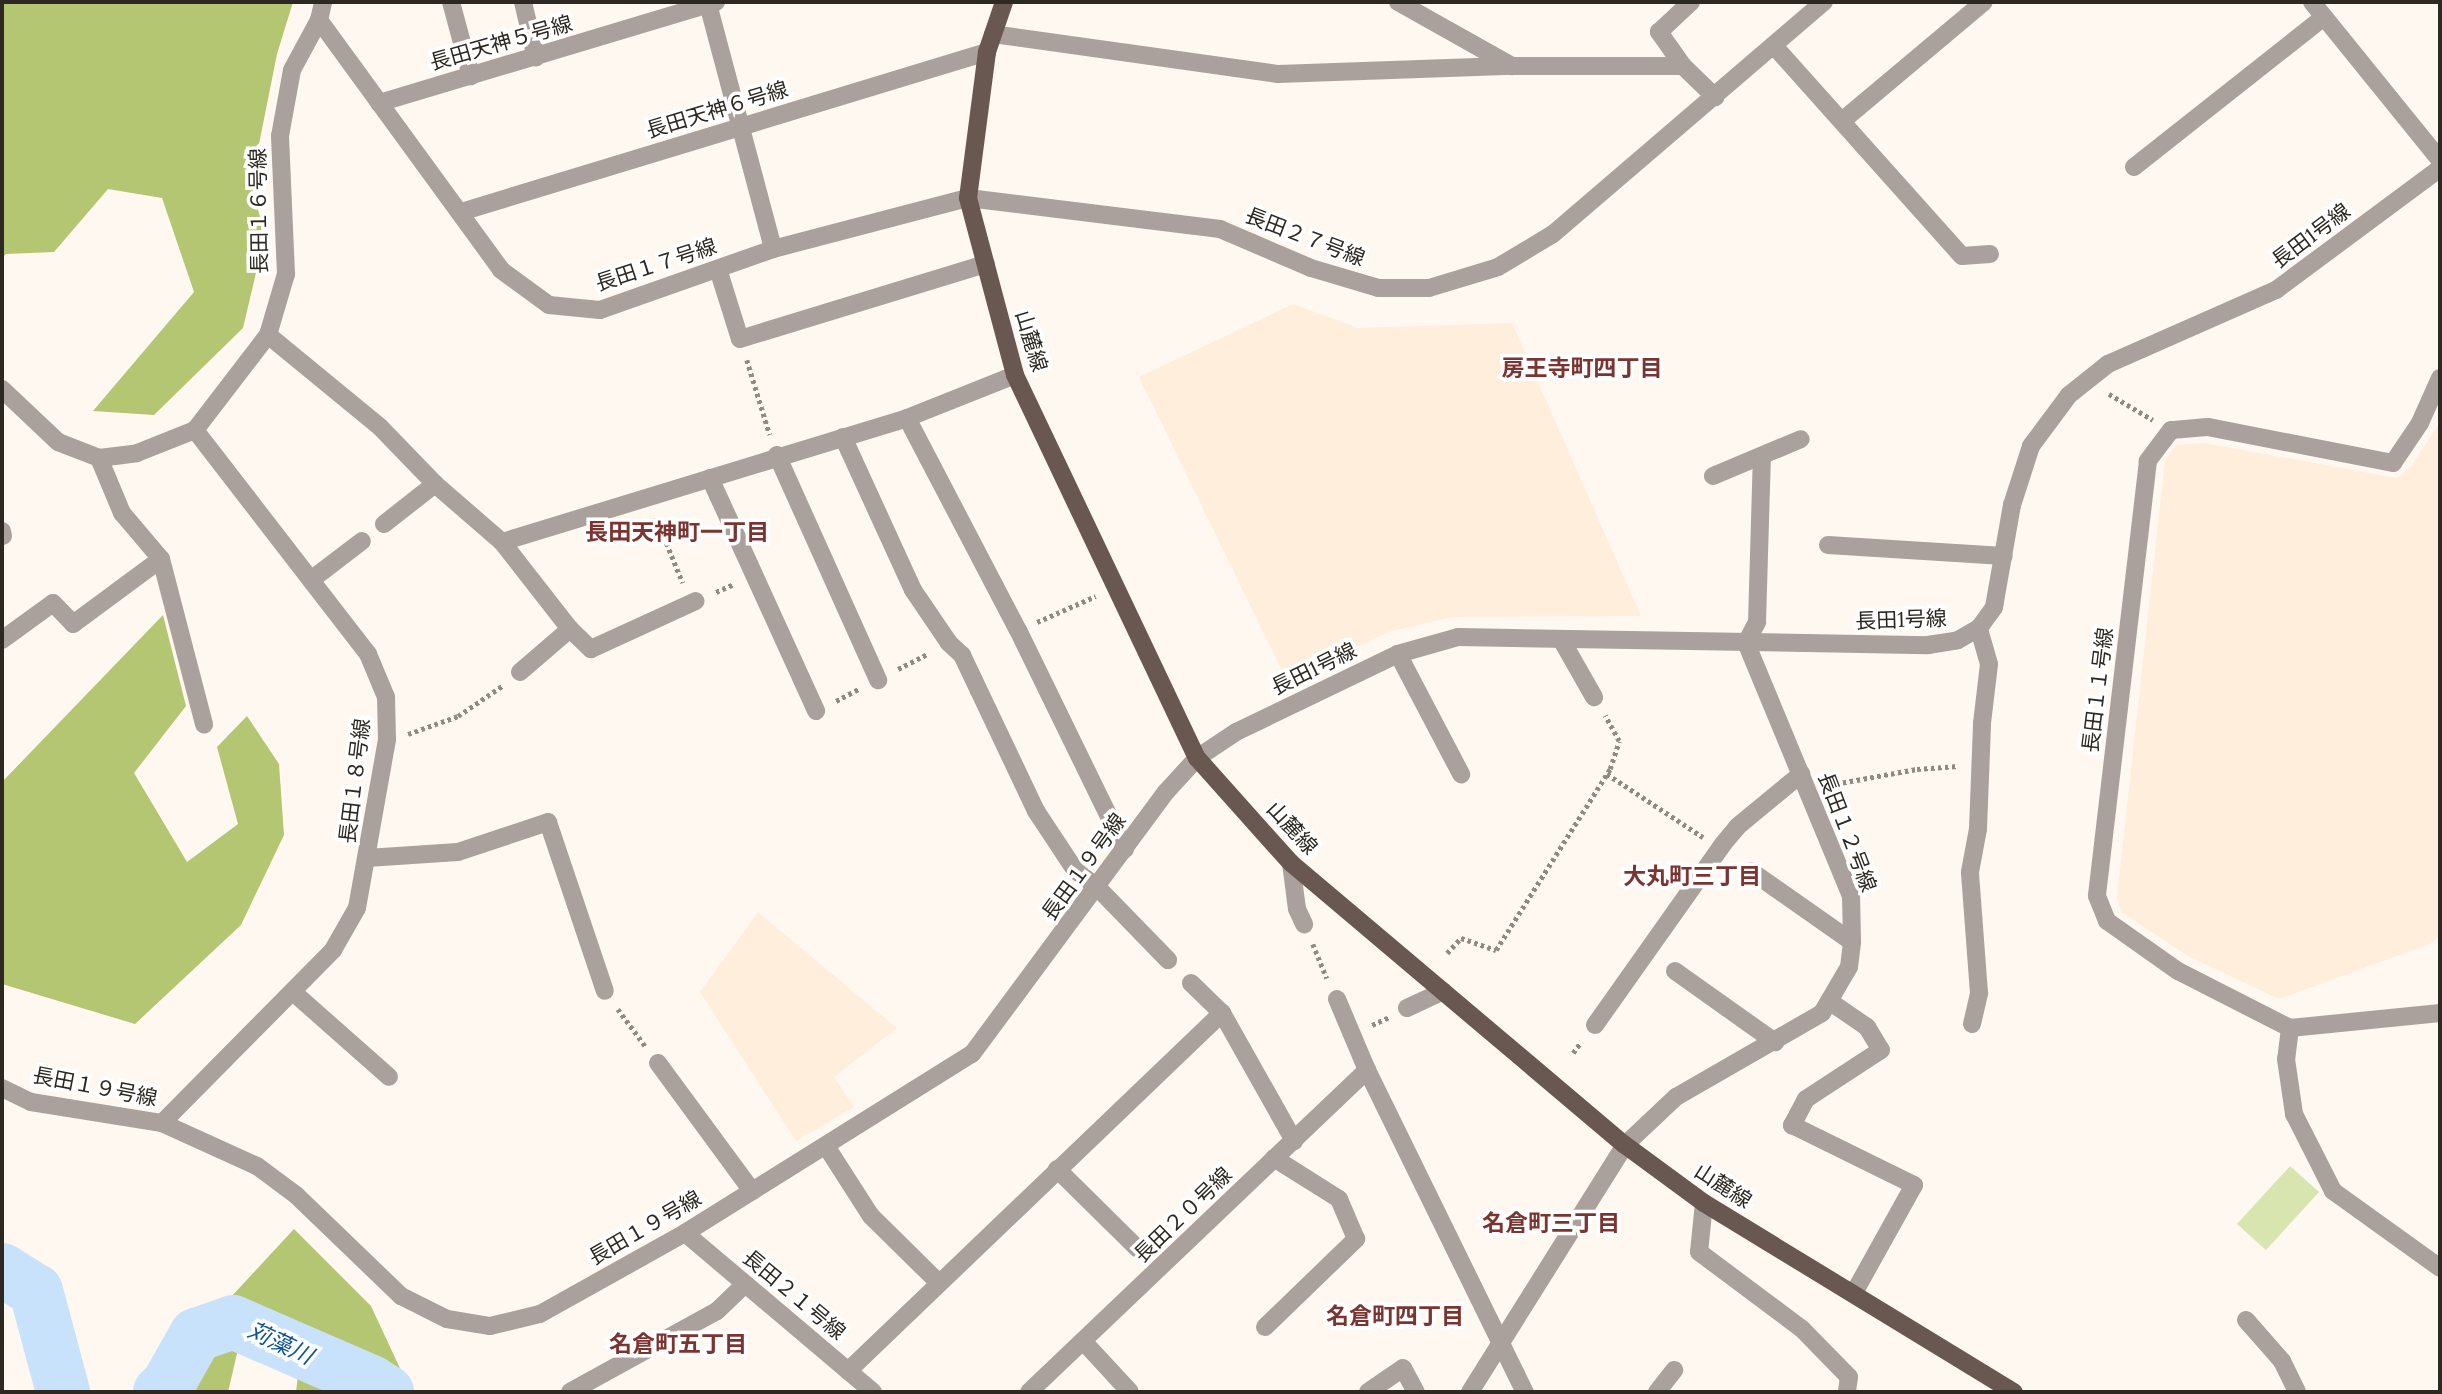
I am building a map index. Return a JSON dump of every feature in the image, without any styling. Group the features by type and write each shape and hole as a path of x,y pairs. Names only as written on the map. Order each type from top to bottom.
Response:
{"main road":[{"name":"山麓線","path":"1004,2 987,52 968,198 1015,374 1197,758 1291,863 1625,1144 1704,1203 2014,1392"}],"street":[{"name":"長田１６号線","path":"195,430 268,335 286,274 280,136 292,70 320,20 323,2"},
{"path":"451,2 471,76"},
{"path":"523,2 536,58"},
{"path":"1398,2 1512,66"},
{"path":"1691,2 1659,32 1683,66 1715,97"},
{"name":"長田２７号線","path":"968,198 1220,229 1311,268 1378,288 1429,288 1498,267 1553,234 1775,47 1824,2"},
{"path":"1842,121 1984,2"},
{"path":"2312,2 2440,160"},
{"path":"712,3 740,127 773,249"},
{"name":"長田天神５号線","path":"379,103 712,3"},
{"path":"2134,167 2324,17"},
{"name":"長田１７号線","path":"320,20 501,270 549,305 600,310 773,249 968,198"},
{"path":"993,34 1278,74 1512,66 1683,66"},
{"path":"1775,47 1962,256 1990,254"},
{"name":"長田天神６号線","path":"461,212 987,52"},
{"name":"長田1号線","path":"1197,758 1236,732 1398,654 1458,637 1928,645 1958,640 1979,628 1994,607 2012,505 2031,446 2069,395 2108,364 2276,290 2440,168"},
{"path":"718,269 740,339 986,264"},
{"path":"268,335 380,427 435,484 502,542 570,629 591,649 694,602"},
{"path":"502,542 777,455 907,418 1015,374"},
{"name":"長田１１号線","path":"2290,1027 2178,971 2107,920 2097,896 2148,461 2171,430 2207,427 2393,463 2420,423 2440,378"},
{"path":"2,388 58,442 99,458 137,453 195,430"},
{"path":"907,418 1018,630 1125,849"},
{"name":"長田１８号線","path":"162,1123 333,950 357,908 387,740 386,697 368,653 195,430"},
{"path":"843,437 913,590 949,643 962,655 1036,811 1075,870 1097,887 1168,960"},
{"path":"1713,476 1801,439"},
{"path":"777,455 878,680"},
{"path":"1746,643 1757,622 1762,457"},
{"path":"99,458 122,513 161,559 204,724"},
{"path":"710,478 816,711"},
{"path":"384,524 435,484"},
{"path":"311,580 362,541"},
{"path":"1828,545 2004,556"},
{"path":"2,640 53,604 73,624 161,559"},
{"path":"1972,1024 1979,993 1970,872 1979,829 1989,664 1979,628"},
{"path":"520,672 570,629"},
{"path":"1561,639 1594,697"},
{"name":"長田１２号線","path":"1502,1341 1625,1144 1676,1097 1822,1013 1849,967 1852,942 1851,896 1746,643"},
{"path":"1398,654 1461,774"},
{"name":"長田１９号線","path":"2,1088 31,1102 162,1123 257,1166 296,1195 401,1296 447,1319 491,1326 540,1314 685,1233 972,1054 1166,792 1197,758"},
{"path":"1595,1025 1738,826 1804,782"},
{"path":"368,858 458,852 548,822 605,991"},
{"path":"1291,863 1297,909 1304,924"},
{"path":"1751,870 1852,942"},
{"path":"1675,971 1775,1042"},
{"path":"1191,983 1222,1013 1294,1141"},
{"path":"1407,1008 1443,991"},
{"path":"293,992 389,1077"},
{"path":"1337,999 1367,1070 1525,1392"},
{"path":"1829,1001 1867,1027 1881,1051 1806,1099 1792,1125 1914,1185 1854,1293"},
{"path":"848,1371 1222,1013"},
{"path":"2440,1013 2290,1027 2286,1059 2294,1114 2333,1191 2440,1269"},
{"path":"658,1063 752,1191"},
{"name":"長田２０号線","path":"1029,1392 1367,1070"},
{"path":"825,1146 871,1216 939,1283"},
{"path":"1265,1327 1356,1239 1339,1199 1274,1158"},
{"path":"1057,1169 1138,1249"},
{"path":"1704,1203 1699,1252 1802,1329 1849,1377 1847,1392"},
{"name":"長田２１号線","path":"685,1233 873,1392"},
{"path":"570,1392 718,1311 745,1284"},
{"path":"2246,1320 2282,1362 2297,1392"},
{"path":"1083,1341 1130,1392"},
{"path":"1470,1392 1502,1341"},
{"path":"1368,1392 1404,1368 1416,1392"},
{"path":"1659,1392 1674,1370"}],"path":[{"path":"740,339 777,455"},
{"path":"2088,380 2142,414"},
{"path":"661,530 694,602 753,575"},
{"path":"1018,630 1116,587"},
{"path":"387,740 458,716 501,687"},
{"path":"1447,953 1461,938 1496,950 1607,774 1619,741 1594,697"},
{"path":"1804,782 1981,764"},
{"path":"1607,774 1692,829"},
{"path":"1304,924 1337,999"},
{"path":"605,991 658,1063"},
{"path":"1352,1035 1407,1008"}],"shaded area":[{"path":"1293,304 1358,328 1512,323 1641,616 1453,617 1388,632 1287,681 1139,377"},
{"path":"2440,423 2440,935 2430,944 2279,999 2188,956 2121,912 2117,897 2165,461 2176,445 2204,443 2397,478 2411,466"},
{"path":"758,912 897,1028 834,1077 854,1107 796,1141 700,992"}],"green space":[{"path":"2,2 293,2 277,54 251,184 265,235 243,328 154,415 93,411 194,292 162,198 108,189 54,252 6,254 2,258"},
{"path":"163,615 186,706 134,773 187,862 238,824 217,747 247,716 279,764 284,835 241,925 135,1024 2,984 2,782"},
{"path":"2290,1166 2319,1192 2266,1250 2237,1224"},
{"path":"294,1229 371,1306 411,1392 296,1392 300,1358 239,1345 228,1392 166,1392 205,1325"}],"waterway":[{"name":"苅藻川","path":"2,1270 36,1291 63,1392"},
{"name":"苅藻川","path":"160,1392 167,1386 196,1335 233,1322 371,1382 387,1392"}],"district":[{"name":"房王寺町四丁目","path":"1582,368"},
{"name":"長田天神町一丁目","path":"677,532"},
{"name":"大丸町三丁目","path":"1692,876"},
{"name":"名倉町三丁目","path":"1551,1223"},
{"name":"名倉町四丁目","path":"1395,1316"},
{"name":"名倉町五丁目","path":"678,1344"}]}
